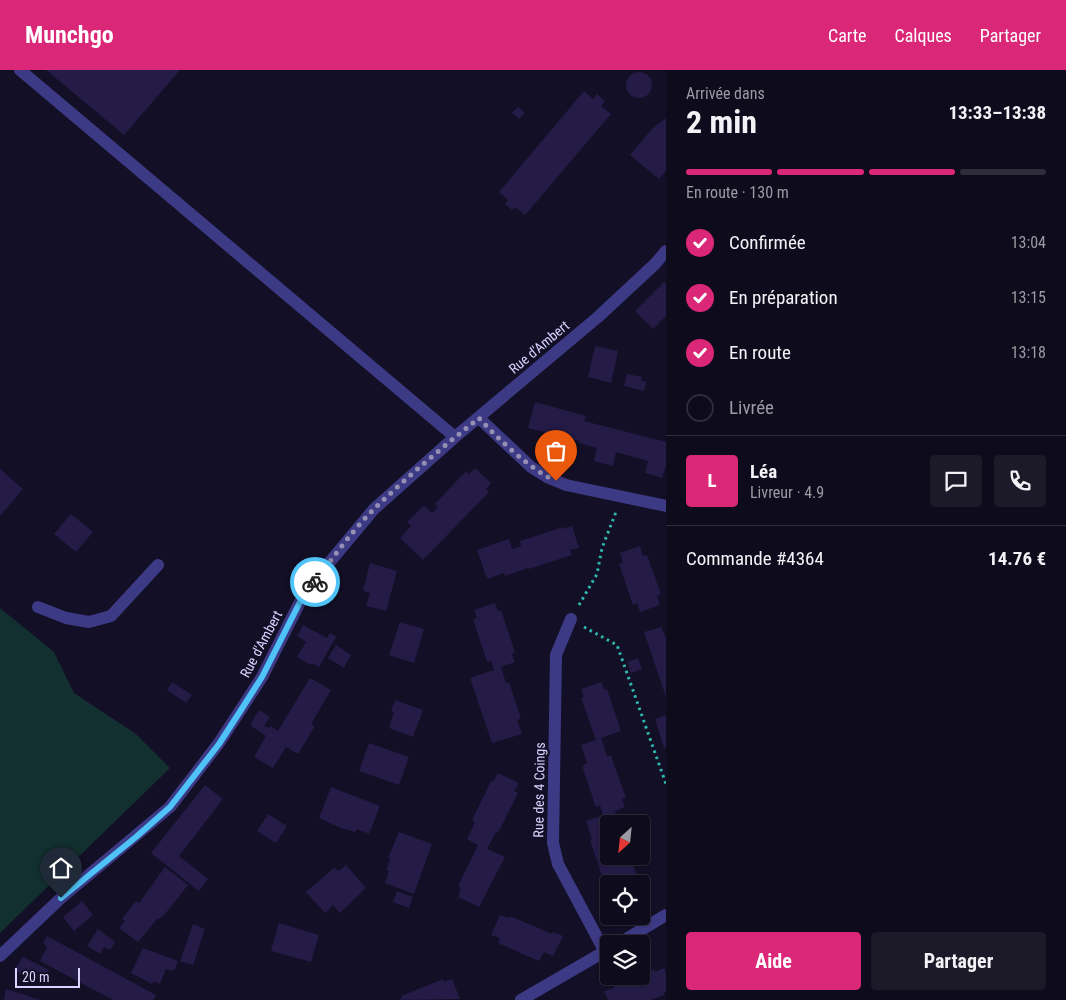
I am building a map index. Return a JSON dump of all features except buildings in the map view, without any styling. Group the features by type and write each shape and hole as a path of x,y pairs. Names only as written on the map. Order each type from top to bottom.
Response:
{"street":[{"path":"20,70 454,437"},
{"name":"Rue d'Ambert","path":"0,956 61,898 170,807 219,744 262,677 300,602 329,563 374,509 454,437 598,317 655,264 666,251"},
{"path":"479,418 531,467 547,477 566,485 666,506"},
{"path":"38,607 66,618 89,622 111,616 158,565"},
{"name":"Rue des 4 Coings","path":"571,619 556,655 553,843 558,864 600,938"},
{"path":"633,935 666,915"},
{"path":"521,1000 600,954"}],"path":[{"path":"621,497 602,548 598,574 571,619 617,645 666,784"}],"green space":[{"path":"0,608 54,652 74,693 136,734 170,768 0,933"}],"way so far":[{"path":"315,582 374,509 454,437 479,418 531,467 556,481"}],"route":[{"path":"61,898 170,807 219,744 241,710 262,677 300,602 315,582"}]}
